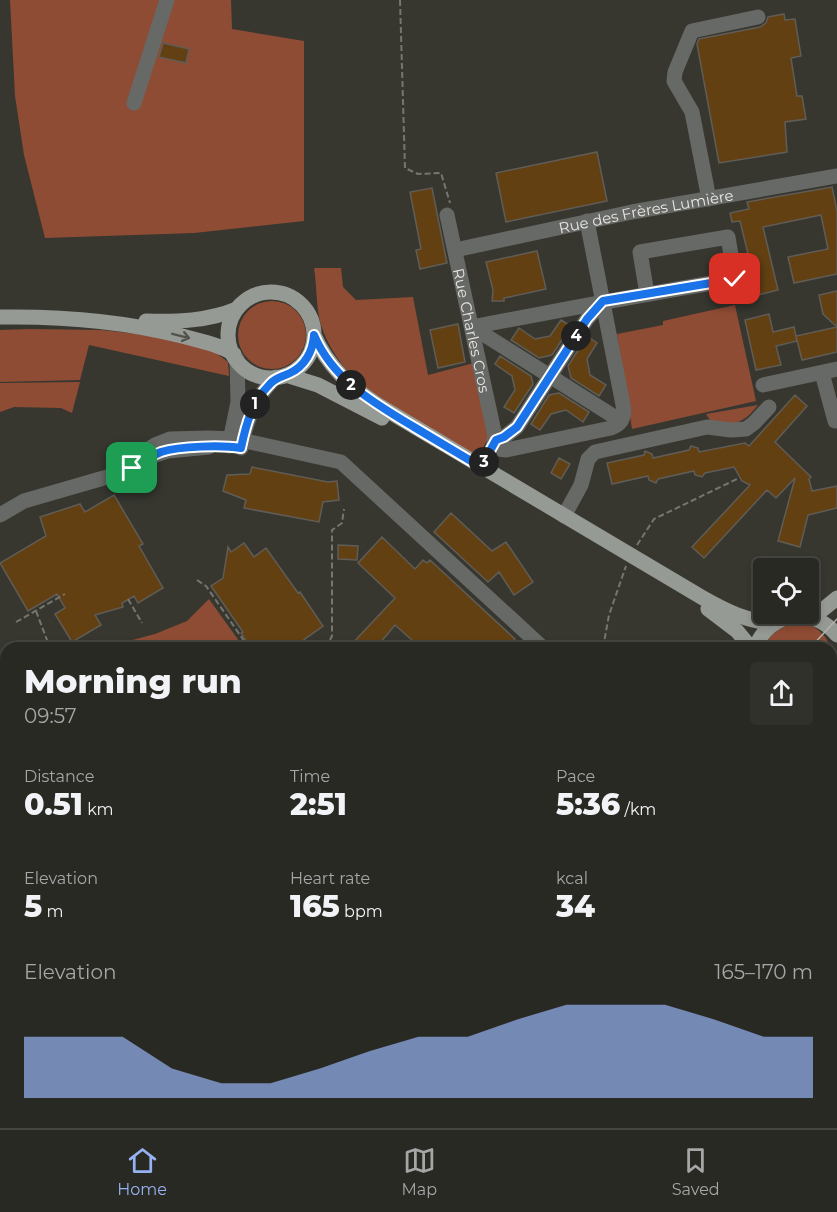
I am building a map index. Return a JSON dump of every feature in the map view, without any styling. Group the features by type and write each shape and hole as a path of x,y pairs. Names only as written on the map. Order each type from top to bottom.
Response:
{"main road":[{"path":"0,317 192,321 214,318 237,309 247,300 259,294 272,292 285,294 306,310 322,354 332,367 359,392 564,516 715,614 747,642"},
{"path":"235,357 229,342 229,329 237,309"},
{"path":"82,320 167,333 216,345 256,375 281,376 318,385 396,425 629,559 732,613 753,621"},
{"path":"281,376 297,369 306,359 312,348 314,335"},
{"path":"819,611 837,598"},
{"path":"819,621 837,635"},
{"path":"757,642 773,624"}],"street":[{"path":"134,104 167,0"},
{"path":"709,199 692,112 675,85 675,72 692,31 758,17"},
{"name":"Rue des Frères Lumière","path":"455,250 587,221 837,178"},
{"name":"Rue Charles Cros","path":"447,215 472,327 494,444"},
{"path":"494,444 506,450 611,428 621,421 624,409 587,221"},
{"path":"472,327 603,301 647,294 735,279 728,237 640,252 647,294"},
{"path":"481,467 494,444 517,427 587,319 603,301"},
{"path":"472,327 621,421"},
{"path":"235,357 238,392 236,443"},
{"path":"763,385 830,371 835,421"},
{"path":"236,443 264,390 281,376"},
{"path":"564,516 581,485 588,459 595,452 707,427 746,429 769,406"},
{"path":"0,515 24,501 112,474 164,441 201,438 268,447 337,461 345,464 537,642"}],"path":[{"path":"400,0 405,168 418,174 441,173"},
{"path":"604,642 609,615 629,559 654,519 737,479"},
{"path":"329,642 332,636 332,530 342,523 344,509"},
{"path":"197,580 206,586 245,642"},
{"path":"16,622 65,594"},
{"path":"128,599 142,623"},
{"path":"36,611 48,642"}],"shaded area":[{"path":"10,0 231,0 232,29 304,41 304,221 194,233 45,238 24,155 15,96"},
{"path":"314,268 341,268 343,287 356,300 413,297 428,375 474,363 489,436 478,458 388,406 348,372 333,352 322,328"},
{"path":"279,301 291,307 300,316 306,328 304,348 296,359 279,369 265,369 248,359 240,348 238,328 248,311 259,303"},
{"path":"735,305 756,401 632,429 617,334 663,325 663,321"},
{"path":"0,330 102,330 155,336 212,350 228,362 229,376 89,345 80,380 0,382"},
{"path":"80,382 72,413 61,408 14,407 0,412 0,383"},
{"path":"758,405 748,416 733,423 712,423 706,414"},
{"path":"209,599 240,642 125,642 155,634 187,621"},
{"path":"803,624 819,630 828,642 767,642 778,630"}],"building":[{"path":"784,14 785,20 795,19 801,56 791,58 797,96 802,96 806,119 785,122 787,152 719,163 697,44 699,39 760,27 766,23 768,17"},
{"path":"163,43 189,49 186,63 159,57"},
{"path":"597,152 607,201 506,222 496,173"},
{"path":"832,187 837,211 837,274 794,283 788,257 828,249 821,215 763,227 778,290 758,295 740,221 732,222 730,213 749,209 747,202"},
{"path":"432,188 447,263 420,269 416,250 421,249 410,192"},
{"path":"537,251 546,289 504,298 504,301 492,301 493,290 486,262"},
{"path":"837,291 837,327 823,314 819,295"},
{"path":"769,314 773,332 794,327 797,341 776,346 781,365 756,370 745,320"},
{"path":"561,320 571,326 552,355 539,358 511,340 519,328 535,339 550,336"},
{"path":"458,324 465,362 438,368 430,330"},
{"path":"837,327 837,352 802,360 796,336"},
{"path":"587,336 597,343 587,359 590,375 606,385 599,396 571,378 568,366"},
{"path":"500,356 531,376 533,384 514,413 504,407 515,390 512,376 495,364"},
{"path":"559,393 589,412 583,422 566,410 551,414 540,430 531,424 549,395"},
{"path":"795,395 807,406 775,442 811,477 809,479 812,491 837,486 837,508 808,515 800,547 778,541 795,478 776,498 767,490 704,558 692,547 750,485 742,481 734,467 705,473 702,477 695,475 694,471 658,479 656,483 649,480 648,476 612,484 607,463 644,455 645,451 652,454 653,458 689,450 691,446 698,448 699,452 745,443 749,446"},
{"path":"559,458 570,464 561,479 551,473"},
{"path":"252,467 328,482 337,481 339,500 323,502 319,522 244,508 246,500 223,491 227,475 250,474"},
{"path":"114,495 143,544 139,546 163,588 138,603 134,596 122,603 123,607 95,615 101,625 72,642 55,614 65,608 57,594 28,611 0,563 46,536 40,517 80,504 85,512"},
{"path":"451,513 492,551 506,542 533,582 514,595 499,572 488,582 434,532"},
{"path":"382,537 415,569 423,560 427,563 430,560 515,639 512,642 414,642 395,625 381,642 354,642 395,598 358,563"},
{"path":"244,543 254,557 266,548 323,626 301,642 247,642 241,633 243,632 211,586 223,578 228,547 231,552"},
{"path":"338,545 358,546 357,560 338,559"}],"tram line":[{"path":"816,642 837,619"}],"route":[{"path":"132,468 155,455 168,451 221,446 241,448 246,423 261,395 276,377 290,373 304,363 312,348 314,335 322,354 332,367 359,392 481,467 496,440 517,427 587,319 603,301 735,279"}]}
